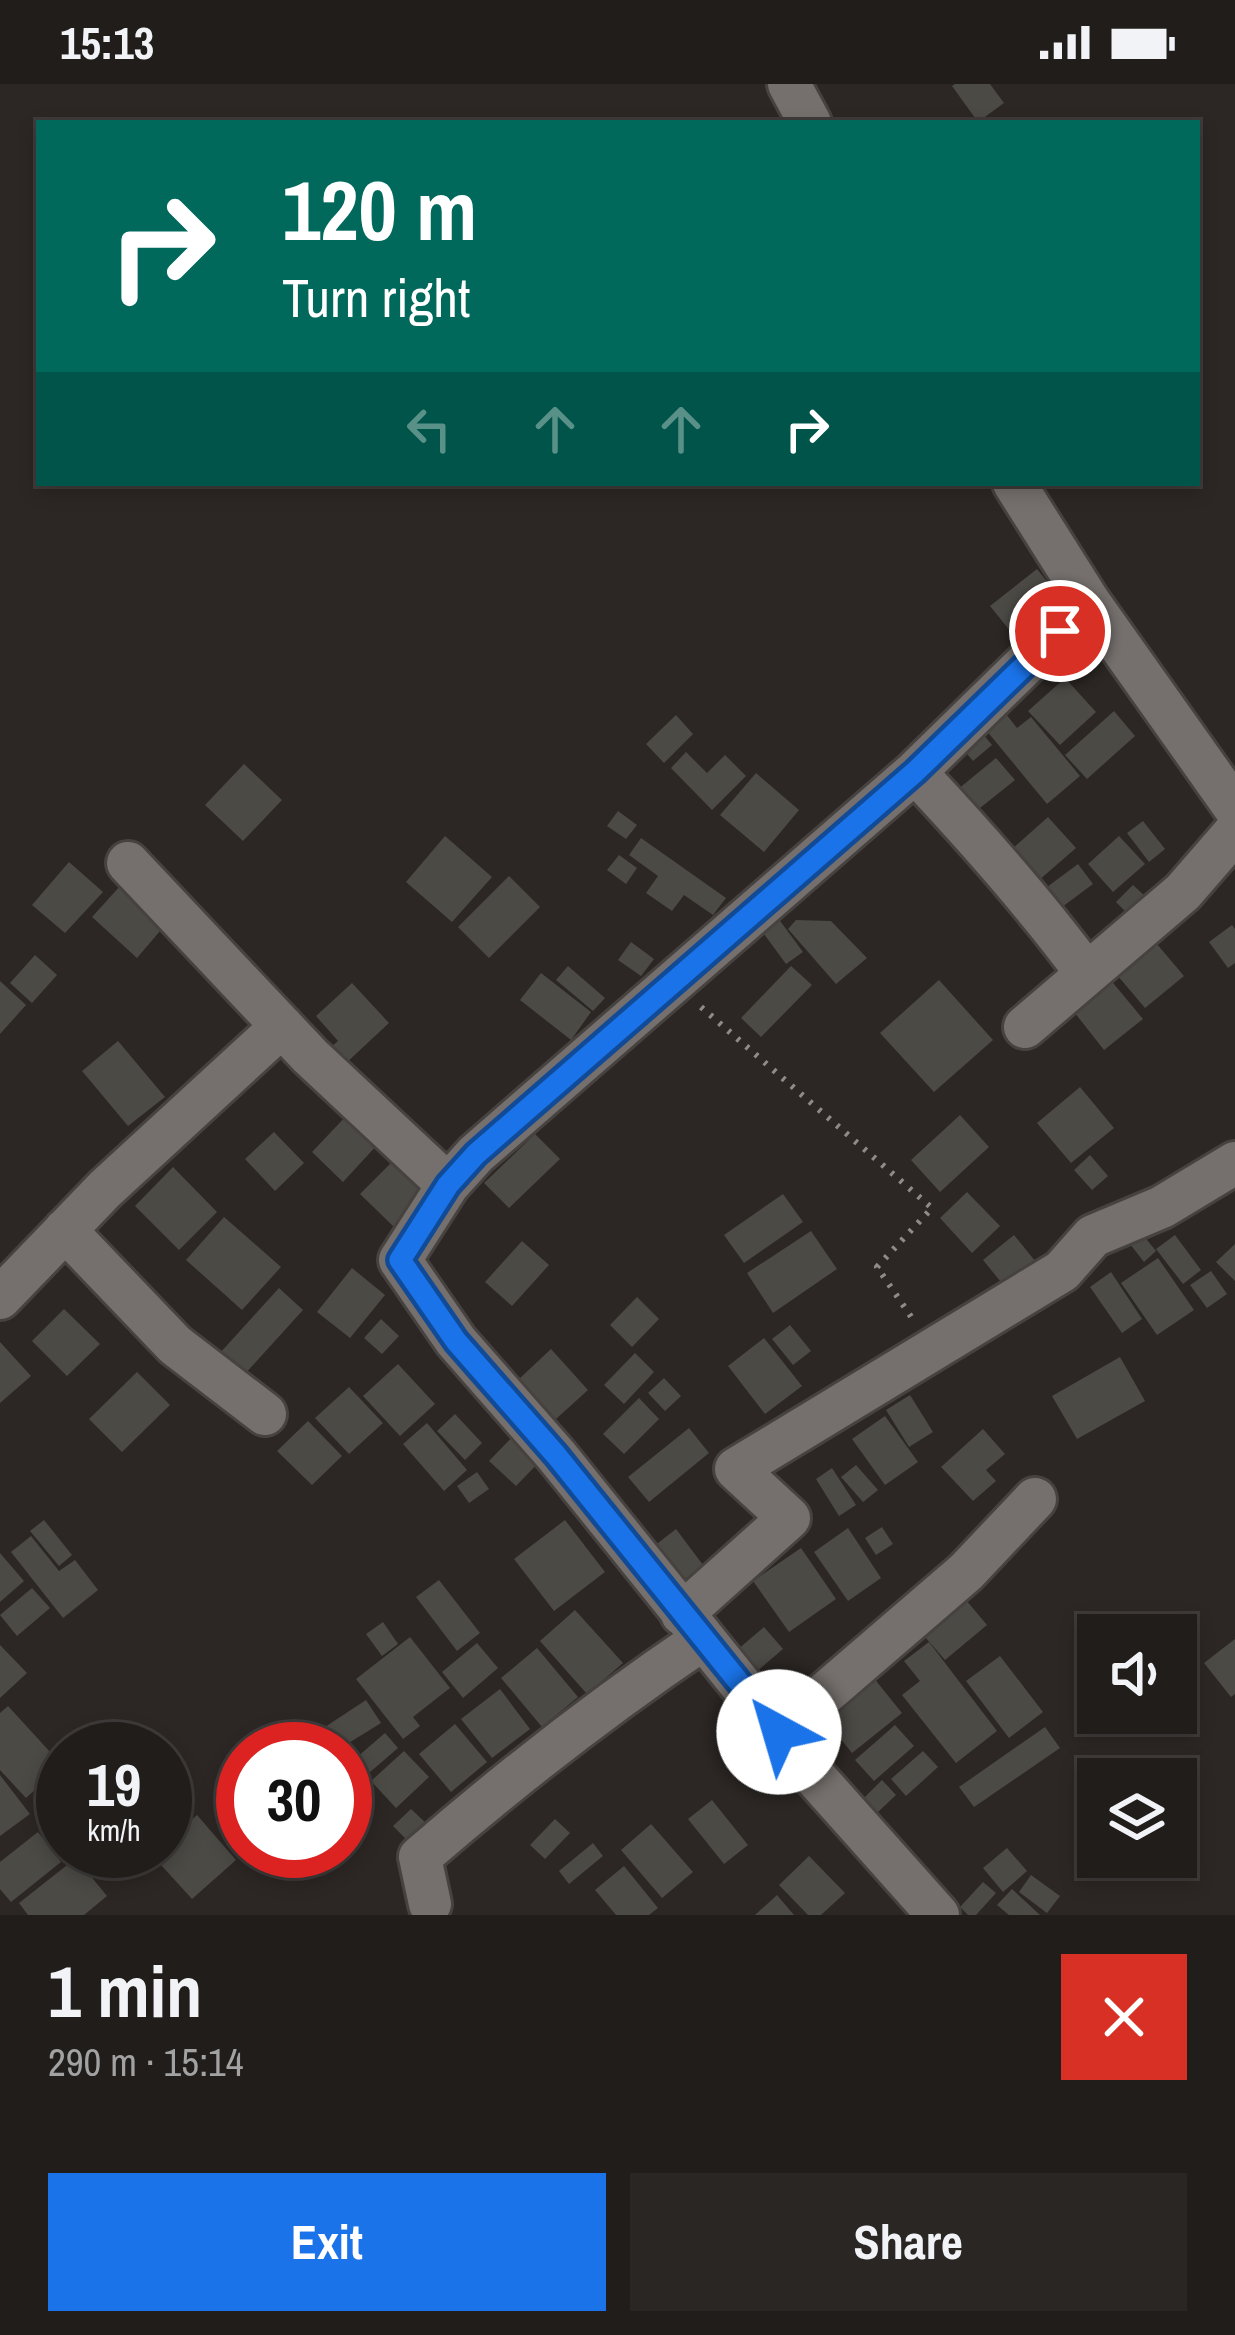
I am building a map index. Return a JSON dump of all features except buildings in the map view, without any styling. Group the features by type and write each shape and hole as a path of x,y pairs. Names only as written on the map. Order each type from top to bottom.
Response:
{"street":[{"path":"788,84 808,120"},
{"path":"1016,486 1089,602 1235,808"},
{"path":"938,1915 779,1732 556,1455 456,1341 400,1260 448,1185 476,1154 915,772 1089,602"},
{"path":"915,772 979,839 1088,974"},
{"path":"1024,1027 1183,892 1235,832"},
{"path":"128,863 310,1056 448,1185"},
{"path":"0,1298 105,1189 282,1026"},
{"path":"430,1904 420,1857 628,1691 789,1519 736,1468 1062,1271 1093,1236 1162,1207 1235,1163"},
{"path":"65,1230 175,1345 265,1414"},
{"path":"779,1732 966,1572 1035,1498"}],"path":[{"path":"673,983 932,1208 877,1267 935,1350"}],"route":[{"path":"779,1732 556,1455 456,1341 400,1260 448,1185 476,1154 915,772 1060,631"}]}
